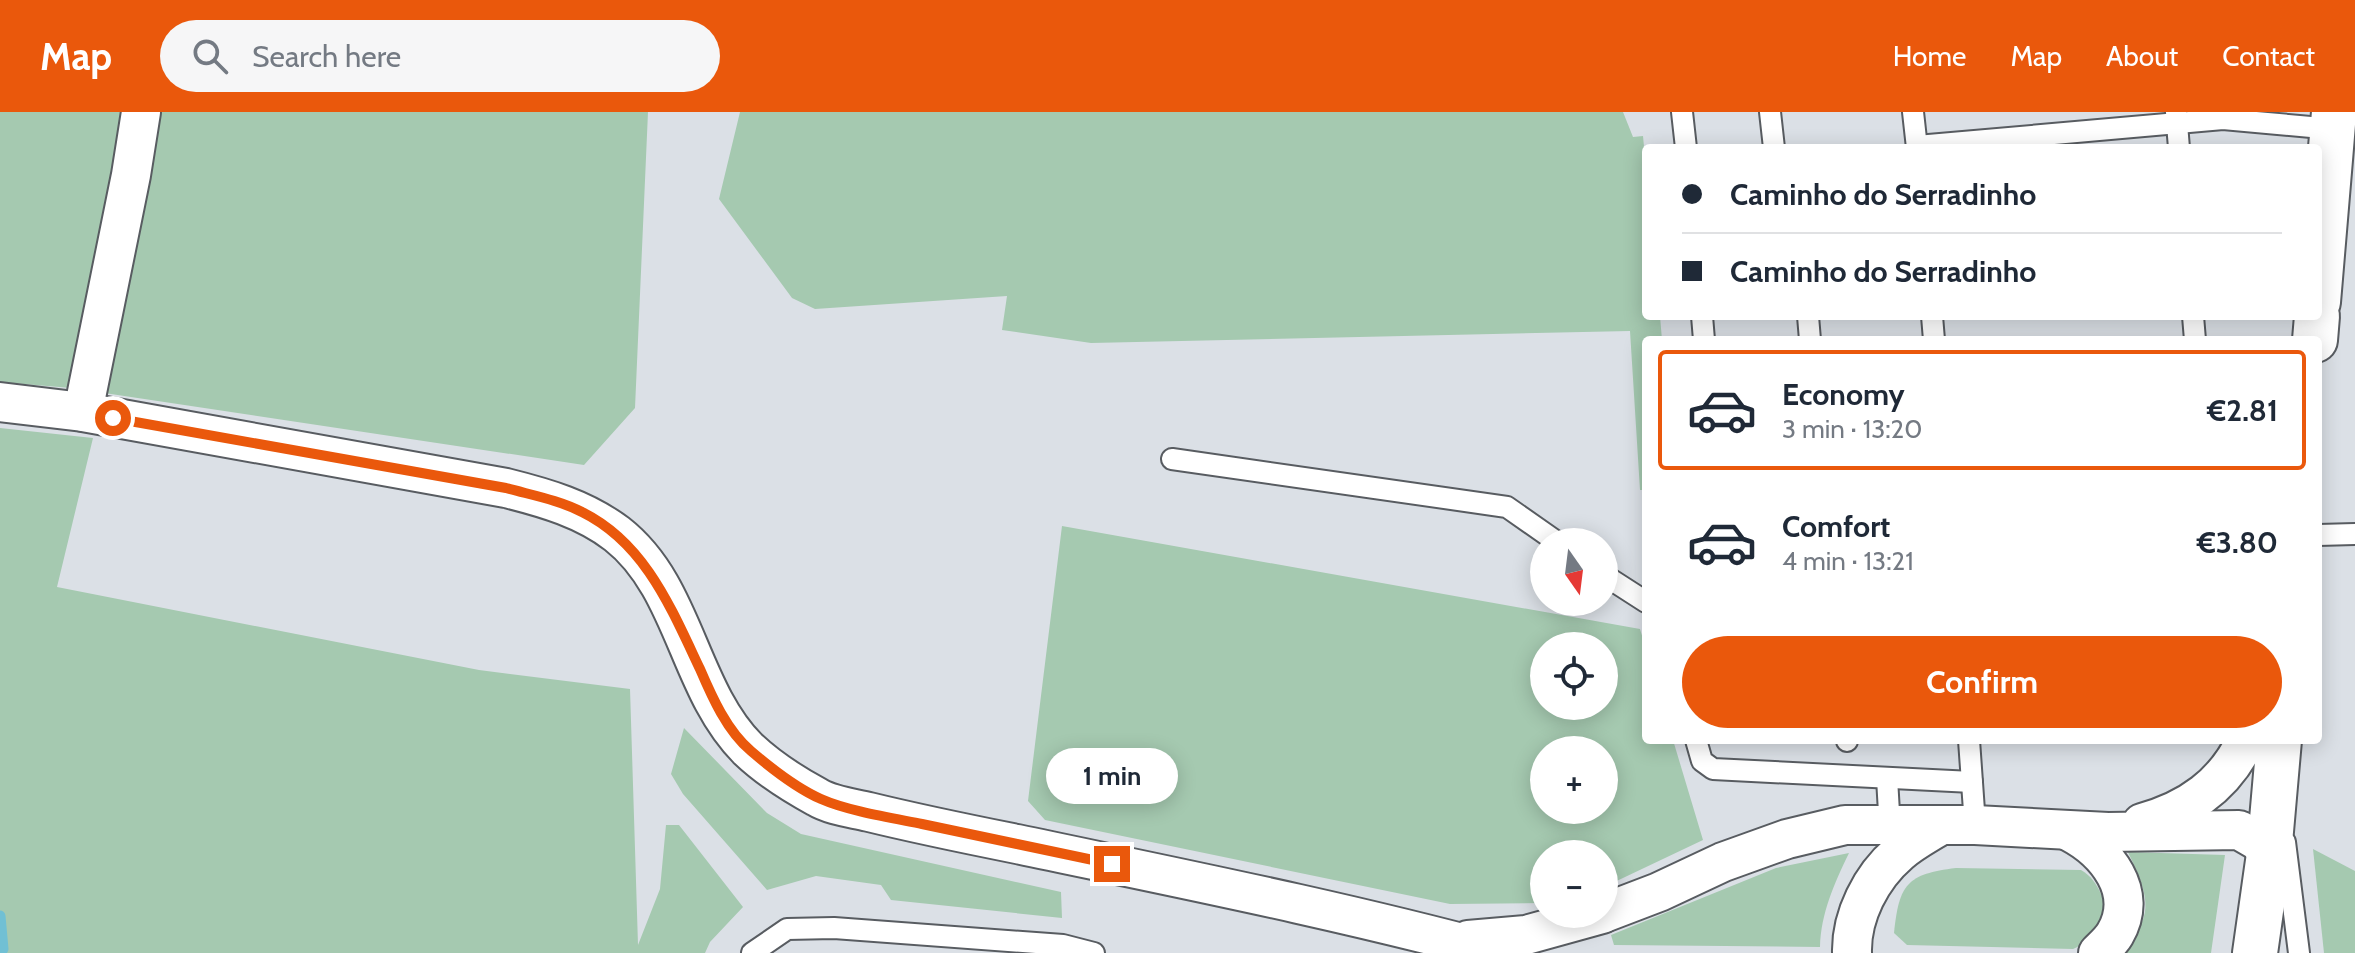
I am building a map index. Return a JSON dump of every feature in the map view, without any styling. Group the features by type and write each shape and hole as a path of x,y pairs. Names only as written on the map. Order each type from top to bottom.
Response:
{"street":[{"path":"83,412 141,112"},
{"path":"2322,256 2334,120"},
{"path":"0,402 83,412 506,488 546,498 582,512 619,535 643,562 665,596 728,723 748,749 780,774 822,800 906,821 1289,901 1499,953"},
{"path":"2108,832 2178,810 2205,795 2230,769 2244,744"},
{"path":"2255,953 2269,854 2279,744"},
{"path":"1618,908 1723,862 1787,839 1845,825 1891,842 1958,825 2070,832 2239,830 2258,841 2269,854"},
{"path":"2070,832 2088,841 2109,861 2122,887 2123,915 2115,934 2098,953"},
{"path":"1852,953 1865,895 1881,872 1891,842"},
{"path":"1455,941 1526,935 1552,928"}],"lane":[{"path":"1682,112 1686,144"},
{"path":"1770,112 1774,144"},
{"path":"1913,112 1917,144"},
{"path":"2176,118 2179,144"},
{"path":"1944,144 2176,118 2334,120"},
{"path":"1172,459 1507,507 1537,528"},
{"path":"2322,535 2355,534"},
{"path":"1618,584 1642,599"},
{"path":"1697,744 1702,761 1713,769 1972,782"},
{"path":"1958,825 1972,782 1969,744"},
{"path":"1887,778 1891,842"},
{"path":"2275,784 2288,856 2299,953"},
{"path":"752,953 787,929 834,928 1063,945 1094,953"}],"green space":[{"path":"0,112 648,112 635,408 584,465 71,388 0,382"},
{"path":"740,112 1623,112 1633,137 1643,136 1644,144 1642,320 1660,320 1662,336 1642,336 1642,490 1630,331 1091,343 1002,330 1007,296 815,309 792,298 719,199"},
{"path":"0,428 93,438 57,587 479,670 630,689 638,945 660,889 666,825 679,825 743,907 710,942 705,953 0,953"},
{"path":"1062,526 1530,609 1530,616 1567,616 1640,629 1642,744 1674,744 1703,840 1618,880 1618,840 1530,840 1530,903 1450,904 1045,820 1028,801"},
{"path":"684,728 767,813 801,834 1061,892 1062,918 891,900 881,885 816,876 767,890 683,794 671,774"},
{"path":"2313,849 2355,871 2355,953 2324,953"},
{"path":"2128,852 2225,855 2211,953 2124,953 2140,926 2145,908 2143,889"},
{"path":"1849,853 1833,887 1820,947 1614,945 1611,935 1776,868"},
{"path":"1956,868 2081,870 2093,880 2104,903 2100,928 2089,940 2073,949 1907,945 1894,933 1899,903 1908,884 1926,874"}],"waterway":[{"path":"0,916 3,949"}],"route":[{"path":"113,418 506,488 546,498 582,512 619,535 643,562 665,596 728,723 748,749 780,774 822,800 906,821 1112,864"}]}
